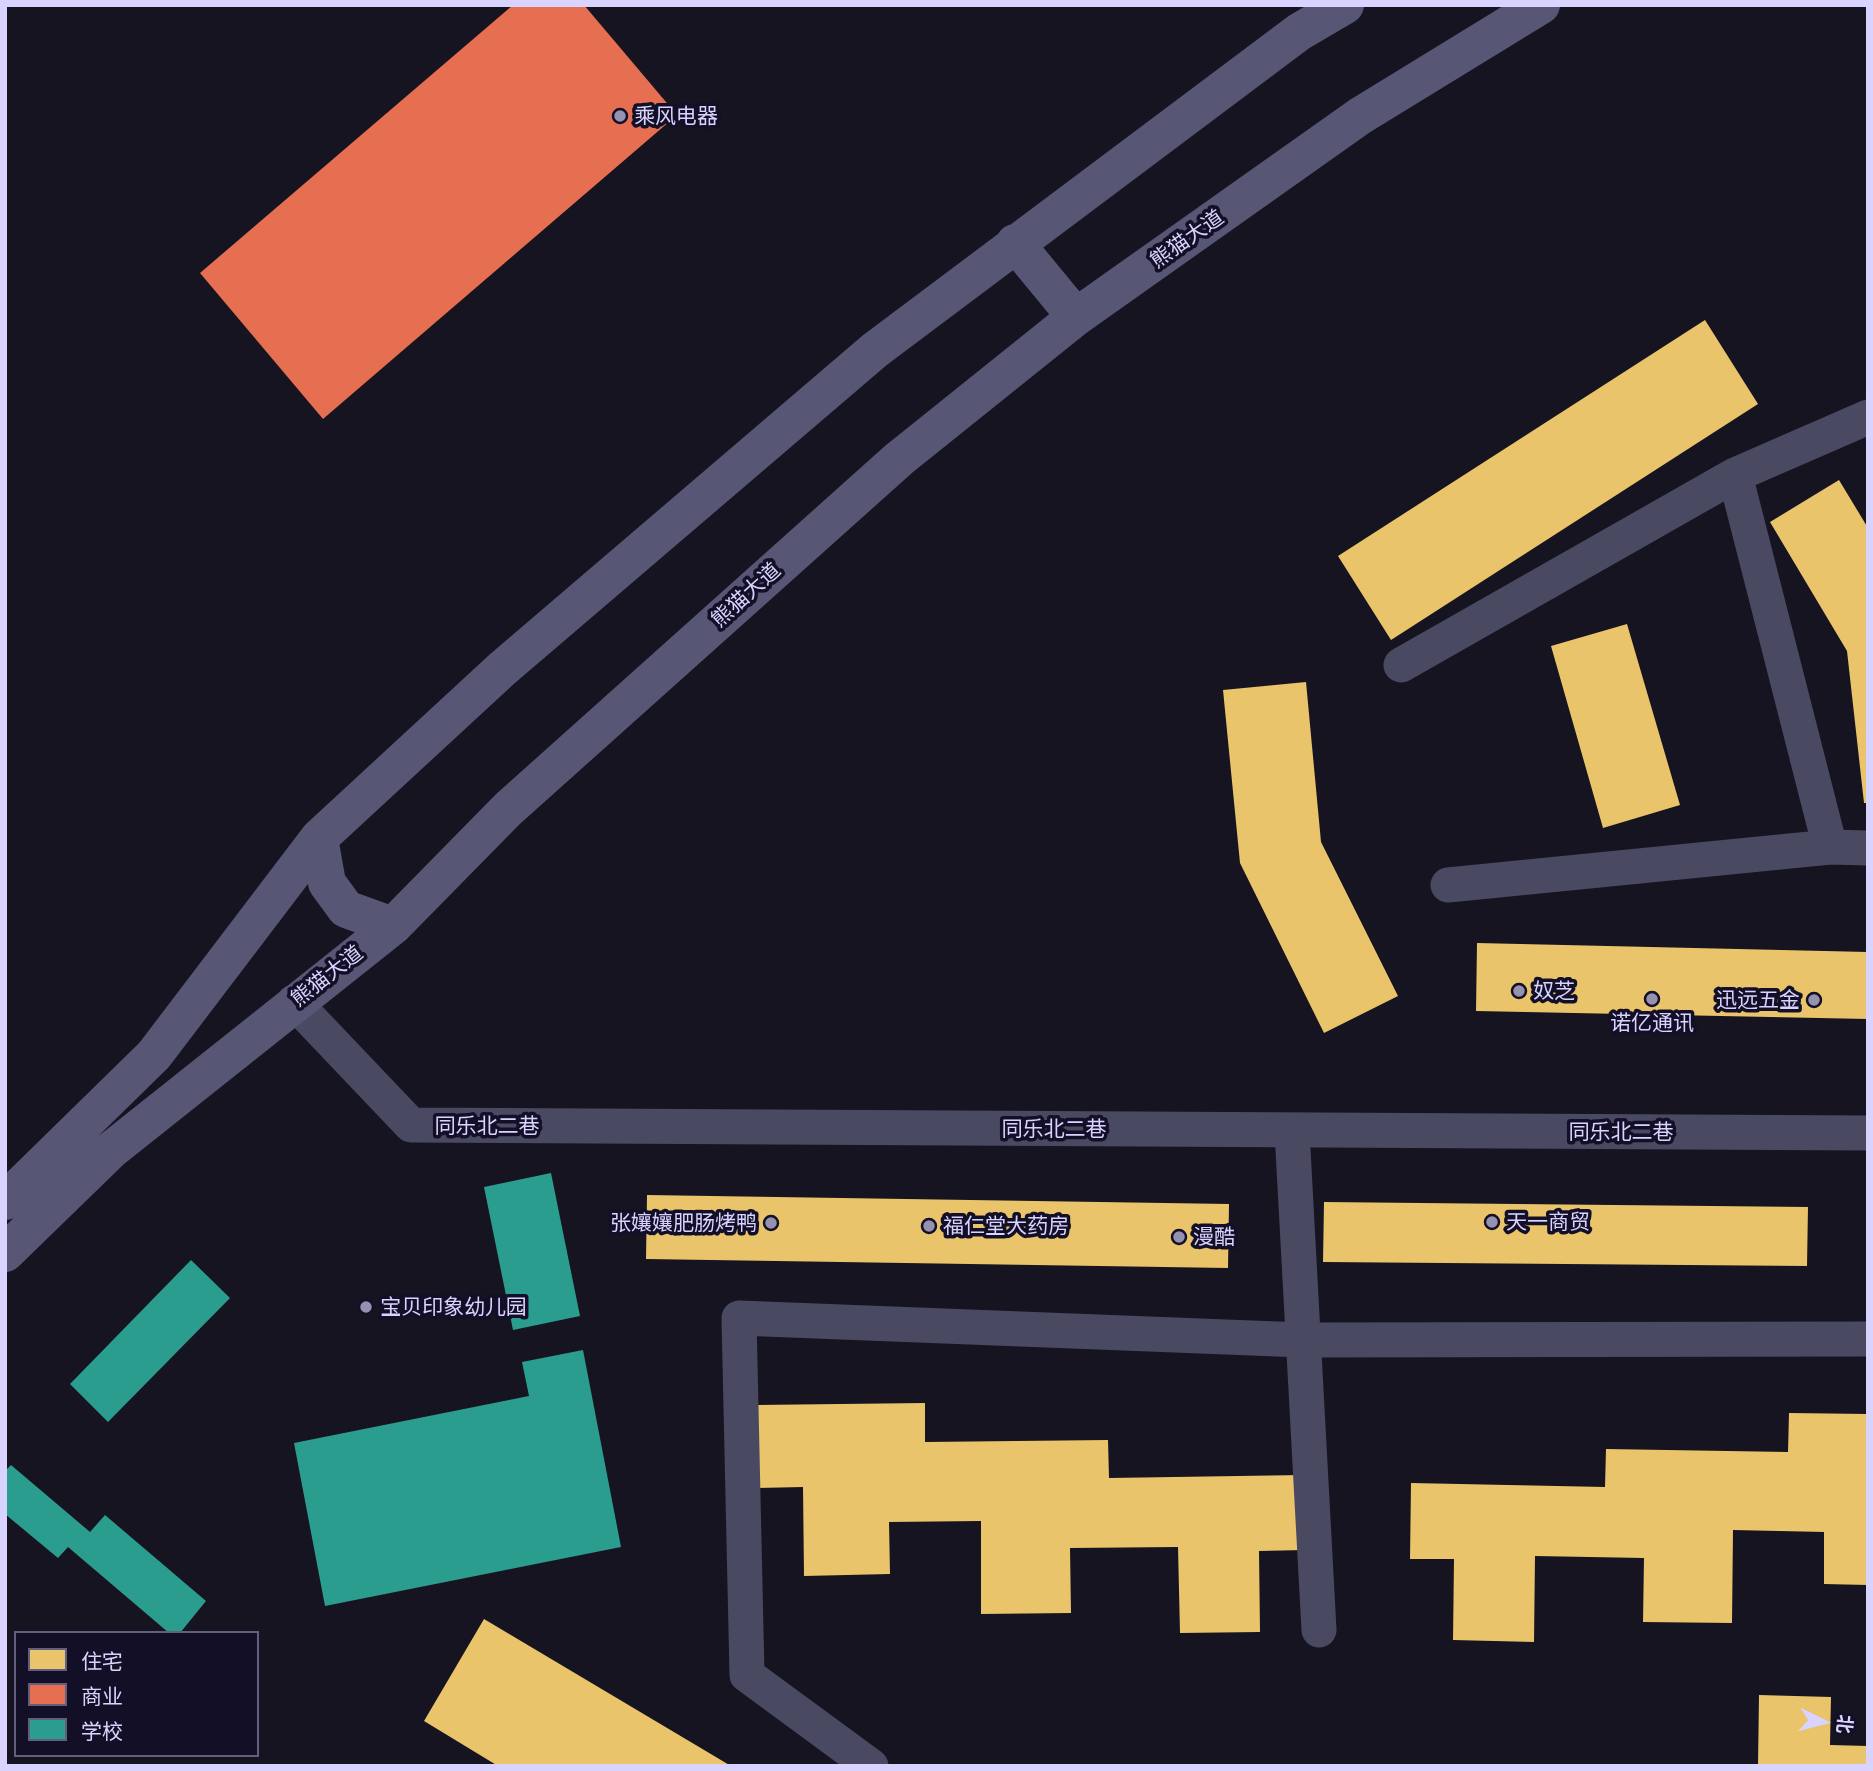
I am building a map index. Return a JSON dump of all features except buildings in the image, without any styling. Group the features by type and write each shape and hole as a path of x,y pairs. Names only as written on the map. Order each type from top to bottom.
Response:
{"main road":[{"path":"5,1201 154,1055 319,838 502,669 876,351 1015,243 1299,32 1345,5"},
{"name":"熊猫大道","path":"5,1253 110,1151 294,1002 393,926 508,809 899,459 1076,317 1360,116 1541,5"},
{"path":"1015,243 1076,317"},
{"path":"319,838 327,883 346,909 393,926"}],"street":[{"path":"1401,665 1735,475 1868,418"},
{"path":"1735,475 1830,847"},
{"path":"1448,885 1830,847 1868,848"},
{"name":"同乐北二巷","path":"294,1002 411,1125 1868,1133"},
{"path":"1292,1131 1319,1630"},
{"path":"871,1766 747,1675 739,1318 1303,1340 1868,1339"}],"place":[{"name":"乘风电器","path":"620,116"},
{"name":"奴芝","path":"1519,991"},
{"name":"诺亿通讯","path":"1652,999"},
{"name":"迅远五金","path":"1814,1000"},
{"name":"天一商贸","path":"1492,1222"},
{"name":"张孃孃肥肠烤鸭","path":"771,1223"},
{"name":"福仁堂大药房","path":"929,1226"},
{"name":"漫酷","path":"1179,1237"},
{"name":"宝贝印象幼儿园","path":"366,1307"}]}
